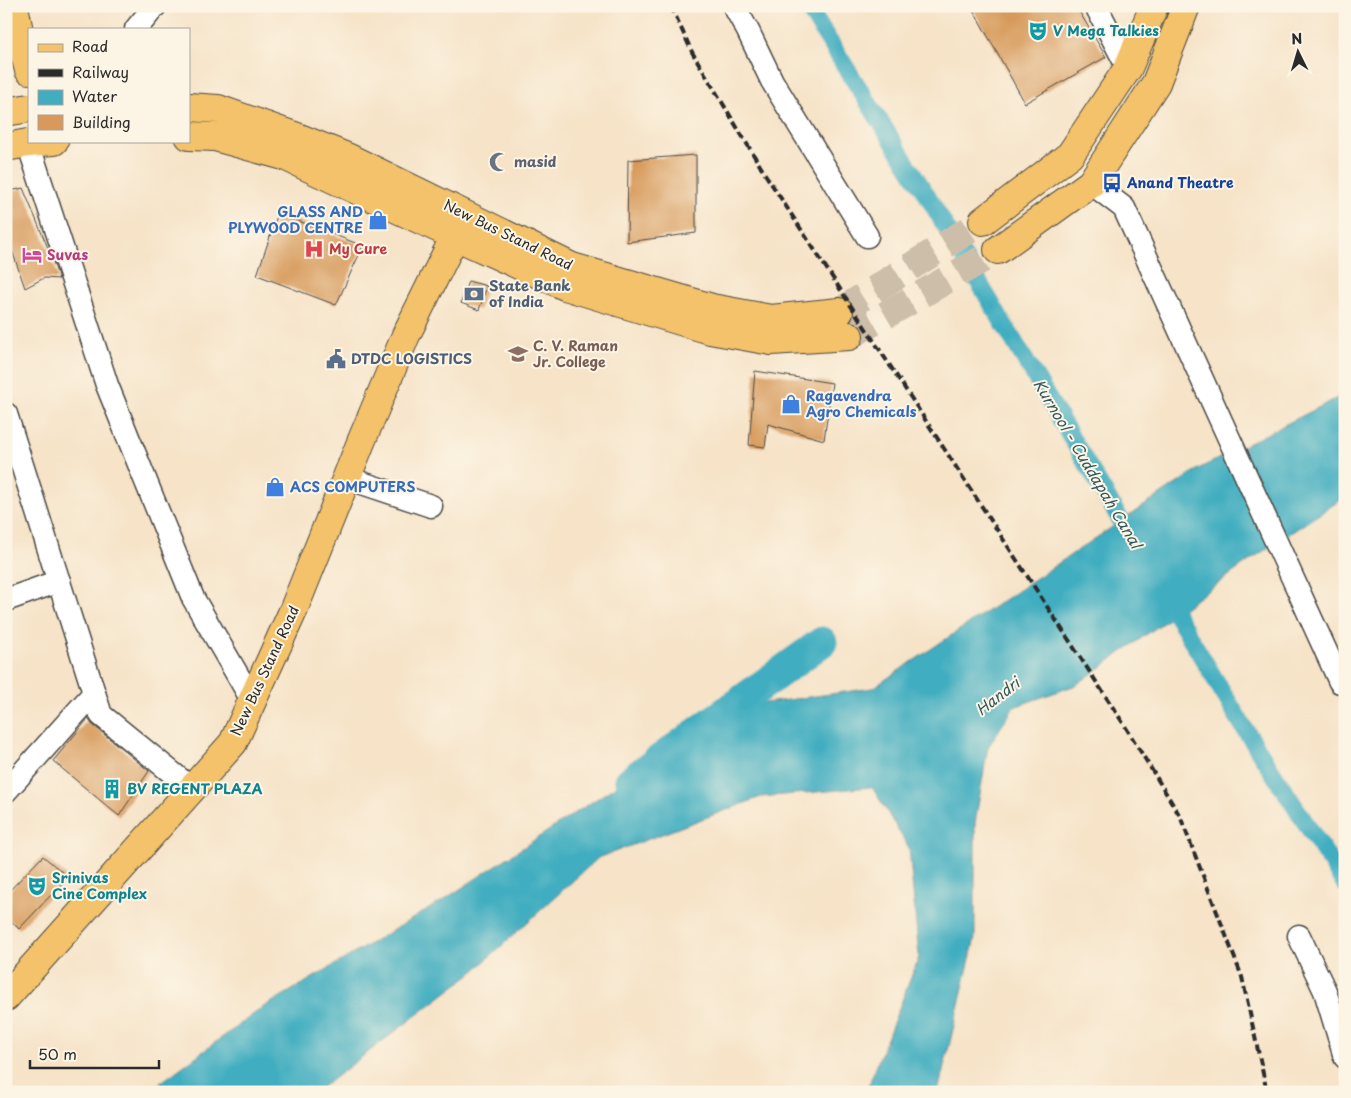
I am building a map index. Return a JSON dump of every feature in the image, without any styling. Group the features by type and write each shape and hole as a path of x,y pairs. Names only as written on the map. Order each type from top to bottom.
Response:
{"main road":[{"path":"14,6 20,41 28,67"},
{"path":"983,221 1070,155 1128,68 1154,6"},
{"path":"998,250 1092,183 1156,83 1186,6"},
{"path":"6,112 28,108"},
{"name":"New Bus Stand Road","path":"190,108 218,109 349,158 462,227 565,286 710,330 771,341 844,324"},
{"name":"New Bus Stand Road","path":"190,136 215,137 284,156 462,227"},
{"name":"New Bus Stand Road","path":"6,997 233,743 293,612 406,335 462,227"}],"street":[{"path":"137,28 155,6"},
{"path":"734,6 772,81 867,236"},
{"path":"1096,6 1128,68"},
{"path":"36,143 107,385 193,598 252,700"},
{"path":"1092,183 1124,208 1318,635 1343,685"},
{"path":"8,428 101,715 192,788"},
{"path":"347,478 431,506"},
{"path":"6,600 59,581"},
{"path":"6,791 94,693"},
{"path":"1299,936 1325,991 1345,1057"}],"water":[{"name":"Handri","path":"1345,394 1345,497 1259,554 1076,685 1014,707 988,747 975,823 975,938 938,1092 866,1092 919,957 909,848 872,787 761,797 598,858 473,972 316,1092 148,1092 262,1008 442,901 610,790 744,706 873,688 1200,468"}],"building":[{"name":"V Mega Talkies","path":"971,6 1076,6 1106,57 1025,103"},
{"path":"696,155 696,233 627,242 628,160"},
{"name":"Suvas","path":"23,188 59,279 44,278 25,288 6,233 6,192"},
{"path":"278,213 363,246 336,305 257,275"},
{"name":"State Bank of India","path":"468,281 487,286 479,310 461,303"},
{"name":"Ragavendra Agro Chemicals","path":"755,371 832,383 824,440 768,424 765,447 749,445"},
{"name":"BV REGENT PLAZA","path":"88,719 149,771 119,816 53,761"},
{"name":"Srinivas Cine Complex","path":"43,856 68,877 19,929 6,916 6,894"}],"waterway":[{"name":"Kurnool - Cuddapah Canal","path":"807,6 928,197 1133,541"},
{"path":"1164,594 1246,731 1345,884"},
{"path":"630,781 822,642"}],"tunnel":[{"path":"839,312 983,221"},
{"path":"849,336 998,250"}],"railway":[{"path":"671,6 692,52 765,174 1125,726 1180,816 1242,977 1267,1092"}],"place":[{"name":"V Mega Talkies","path":"1038,31"},
{"name":"masid","path":"499,162"},
{"name":"Anand Theatre","path":"1112,183"},
{"name":"GLASS AND PLYWOOD CENTRE","path":"378,220"},
{"name":"My Cure","path":"314,249"},
{"name":"Suvas","path":"32,255"},
{"name":"State Bank of India","path":"474,294"},
{"name":"C. V. Raman Jr. College","path":"518,354"},
{"name":"DTDC LOGISTICS","path":"336,359"},
{"name":"Ragavendra Agro Chemicals","path":"791,404"},
{"name":"ACS COMPUTERS","path":"275,487"},
{"name":"BV REGENT PLAZA","path":"112,789"},
{"name":"Srinivas Cine Complex","path":"37,886"}]}
